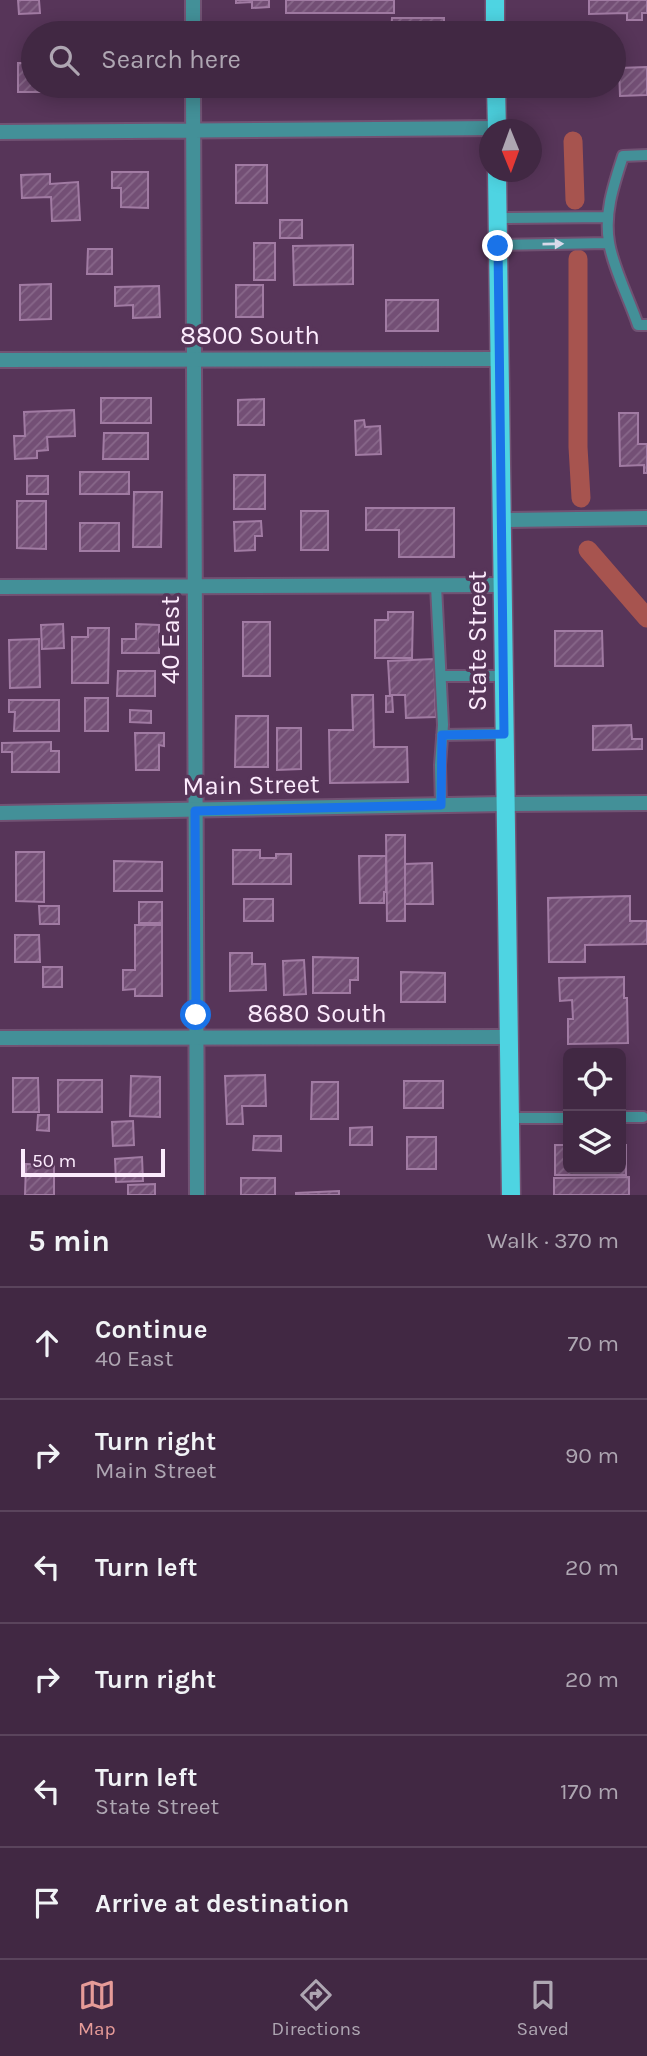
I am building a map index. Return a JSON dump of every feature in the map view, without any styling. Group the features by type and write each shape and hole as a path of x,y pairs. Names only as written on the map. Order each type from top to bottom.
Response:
{"main road":[{"path":"495,0 495,21"},
{"path":"496,98 497,119"},
{"name":"State Street","path":"497,182 511,1195"}],"street":[{"path":"192,0 193,21"},
{"name":"40 East","path":"193,98 197,1195"},
{"path":"0,132 479,129"},
{"name":"8800 South","path":"0,360 500,359"},
{"path":"502,520 647,518"},
{"path":"0,587 503,585"},
{"name":"Main Street","path":"0,813 647,803"},
{"name":"8680 South","path":"0,1038 508,1037"}],"lane":[{"path":"647,155 623,156 610,199 608,217 609,243 638,325 647,325"},
{"path":"498,218 608,217"},
{"path":"498,246 609,243"},
{"path":"436,586 441,676 441,805"},
{"path":"441,676 504,676"},
{"path":"442,735 504,734"},
{"path":"626,1117 643,1117"},
{"path":"509,1118 563,1118"}],"building":[{"path":"18,0 39,0 40,13 19,14"},
{"path":"236,0 269,0 269,7 252,8 252,2 236,3"},
{"path":"286,0 394,0 394,13 286,13"},
{"path":"589,0 647,0 647,13 642,13 642,20 627,20 627,13 589,14"},
{"path":"392,18 444,18 444,21 392,21"},
{"path":"18,63 21,63 21,92 18,92"},
{"path":"647,67 647,95 626,96 626,68"},
{"path":"236,165 267,165 267,203 236,203"},
{"path":"112,172 148,172 148,208 121,207 121,188 112,188"},
{"path":"50,174 50,184 78,182 80,220 52,221 51,197 22,198 21,175"},
{"path":"280,220 302,220 302,238 280,238"},
{"path":"254,243 275,243 275,280 254,280"},
{"path":"353,245 353,284 294,285 293,246"},
{"path":"88,249 112,249 112,274 87,274"},
{"path":"51,284 51,319 20,320 20,285"},
{"path":"236,285 263,285 263,317 236,317"},
{"path":"159,286 160,317 133,318 133,305 115,306 115,287"},
{"path":"386,300 438,300 438,331 386,331"},
{"path":"101,398 151,398 151,423 101,423"},
{"path":"264,399 264,425 238,425 238,400"},
{"path":"74,410 75,436 47,437 48,450 37,451 37,458 15,459 14,436 25,436 24,412"},
{"path":"619,413 638,413 638,444 647,444 647,473 644,473 644,465 620,466"},
{"path":"364,420 365,427 380,426 381,454 356,455 355,421"},
{"path":"104,433 148,433 148,459 103,459"},
{"path":"80,472 129,472 129,494 80,494"},
{"path":"234,475 265,475 265,509 234,509"},
{"path":"27,476 48,476 48,494 27,494"},
{"path":"134,492 162,492 161,547 133,547"},
{"path":"17,501 46,501 46,549 17,548"},
{"path":"366,508 454,508 454,557 399,557 399,530 366,530"},
{"path":"301,511 328,511 328,550 301,550"},
{"path":"261,521 262,536 255,536 255,550 235,551 234,522"},
{"path":"80,523 119,523 119,551 80,551"},
{"path":"388,612 413,612 412,658 375,658 375,620 388,620"},
{"path":"243,622 270,622 270,676 243,676"},
{"path":"63,624 64,648 42,649 41,625"},
{"path":"136,624 159,625 159,653 122,653 122,639 136,639"},
{"path":"88,628 109,628 108,683 72,683 72,637 88,637"},
{"path":"555,631 602,631 603,666 555,666"},
{"path":"39,639 40,687 10,688 9,640"},
{"path":"434,659 436,717 406,718 405,695 392,695 393,712 386,712 386,696 390,696 388,661"},
{"path":"118,671 155,671 155,696 117,696"},
{"path":"352,695 373,695 374,747 407,747 408,782 330,783 329,730 353,730"},
{"path":"85,698 108,698 108,731 85,731"},
{"path":"9,700 59,700 59,731 14,731 15,712 9,712"},
{"path":"130,710 151,711 151,723 130,722"},
{"path":"236,716 268,716 268,767 235,767"},
{"path":"631,725 632,739 642,739 642,749 593,750 593,726"},
{"path":"277,728 301,728 301,769 277,770"},
{"path":"135,733 164,733 164,746 159,745 159,770 136,770"},
{"path":"51,742 51,751 59,751 59,772 12,772 12,752 2,752 2,743"},
{"path":"386,835 405,835 405,921 387,921"},
{"path":"233,850 260,850 260,858 291,854 291,884 233,884"},
{"path":"16,852 44,852 44,902 16,901"},
{"path":"359,856 386,856 384,903 360,903"},
{"path":"114,861 162,862 162,891 114,891"},
{"path":"432,863 433,904 405,904 405,864"},
{"path":"630,896 630,921 647,921 647,944 585,945 585,962 549,962 548,898"},
{"path":"244,899 273,899 273,921 244,921"},
{"path":"139,902 162,902 162,923 139,923"},
{"path":"39,906 59,906 59,924 40,924"},
{"path":"135,925 162,925 162,996 135,996 135,989 123,990 123,970 135,970"},
{"path":"15,935 39,935 40,962 15,962"},
{"path":"230,953 252,953 252,964 265,964 266,990 230,991"},
{"path":"313,957 358,958 358,980 350,980 350,993 313,993"},
{"path":"304,960 306,994 284,995 283,961"},
{"path":"43,967 62,967 62,987 43,987"},
{"path":"401,972 445,973 445,1002 401,1002"},
{"path":"624,977 628,1043 568,1044 568,1019 573,1019 572,1000 560,1001 559,978"},
{"path":"265,1075 266,1106 242,1106 243,1124 227,1124 225,1076"},
{"path":"131,1076 160,1077 160,1117 130,1116"},
{"path":"13,1078 38,1078 39,1112 13,1112"},
{"path":"58,1080 102,1080 102,1112 58,1112"},
{"path":"404,1081 443,1081 443,1108 404,1108"},
{"path":"312,1082 338,1082 338,1119 311,1119"},
{"path":"38,1115 49,1115 49,1131 37,1130"},
{"path":"133,1121 134,1145 113,1146 112,1122"},
{"path":"372,1127 372,1145 350,1145 350,1128"},
{"path":"254,1136 281,1136 281,1151 253,1150"},
{"path":"407,1137 436,1137 436,1169 407,1169"},
{"path":"555,1145 563,1145 563,1174 626,1174 626,1175 555,1175"},
{"path":"142,1157 143,1181 116,1182 115,1159"},
{"path":"26,1164 54,1165 54,1195 25,1195"},
{"path":"629,1177 629,1195 554,1195 554,1178"},
{"path":"241,1178 275,1178 275,1195 241,1195"},
{"path":"155,1184 155,1195 128,1195 128,1185"},
{"path":"339,1191 339,1195 296,1195 296,1193"}],"waterway":[{"path":"573,141 575,200"},
{"path":"578,259 578,447 581,498"},
{"path":"588,550 647,618"}],"route":[{"path":"196,1015 195,811 441,805 442,735 504,734 498,246"}]}
